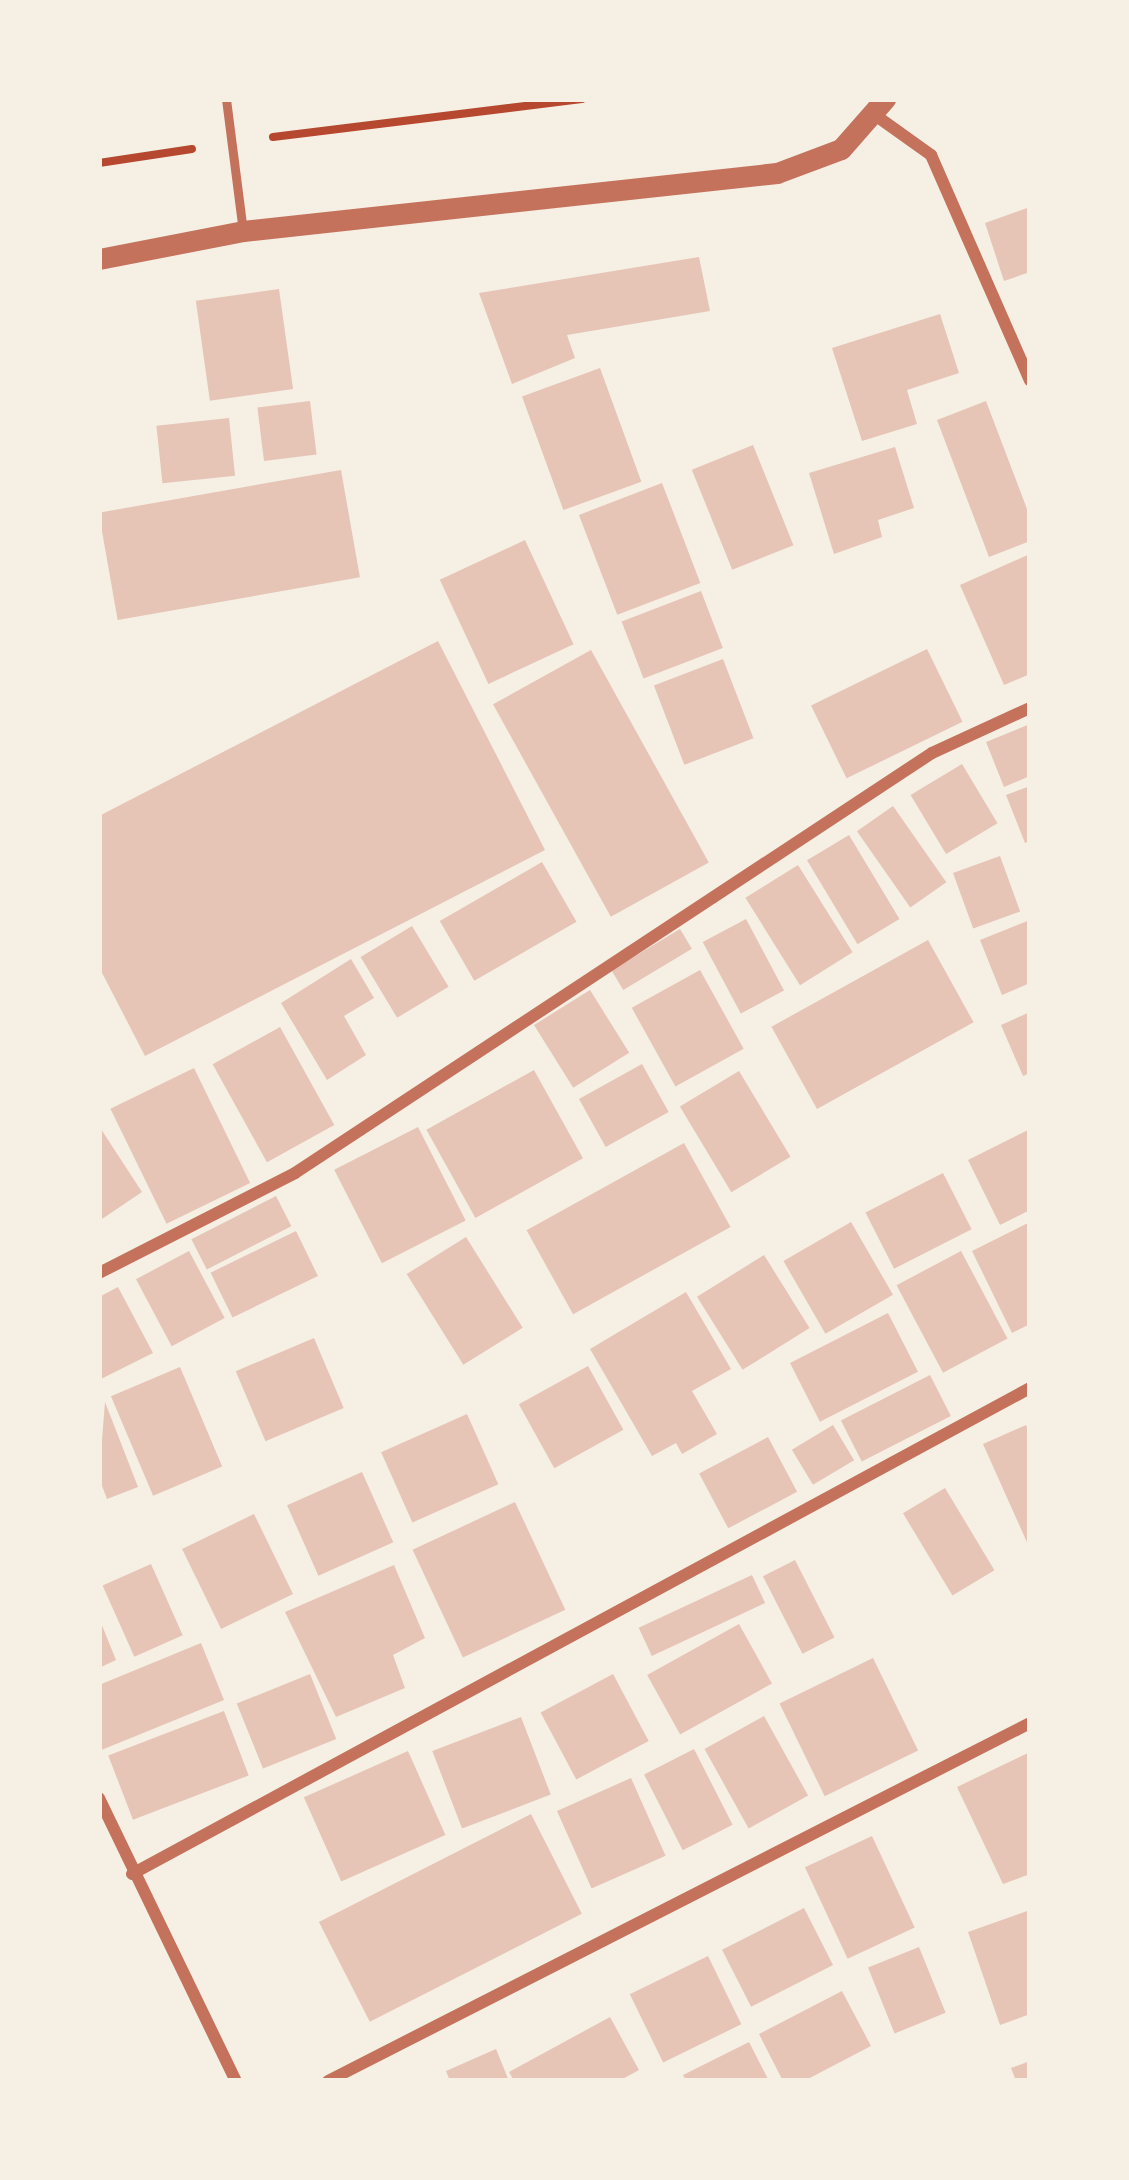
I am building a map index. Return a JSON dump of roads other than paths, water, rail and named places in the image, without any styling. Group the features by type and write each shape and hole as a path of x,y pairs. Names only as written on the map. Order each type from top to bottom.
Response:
{"street":[{"path":"99,260 243,231 777,173 841,149 880,107 932,155 1030,380"},
{"path":"99,1273 295,1173 932,753 1030,708"},
{"path":"132,1874 1030,1388"},
{"path":"328,2081 1030,1723"},
{"path":"99,1798 236,2081"}],"lane":[{"path":"226,99 227,143 243,231"}]}
